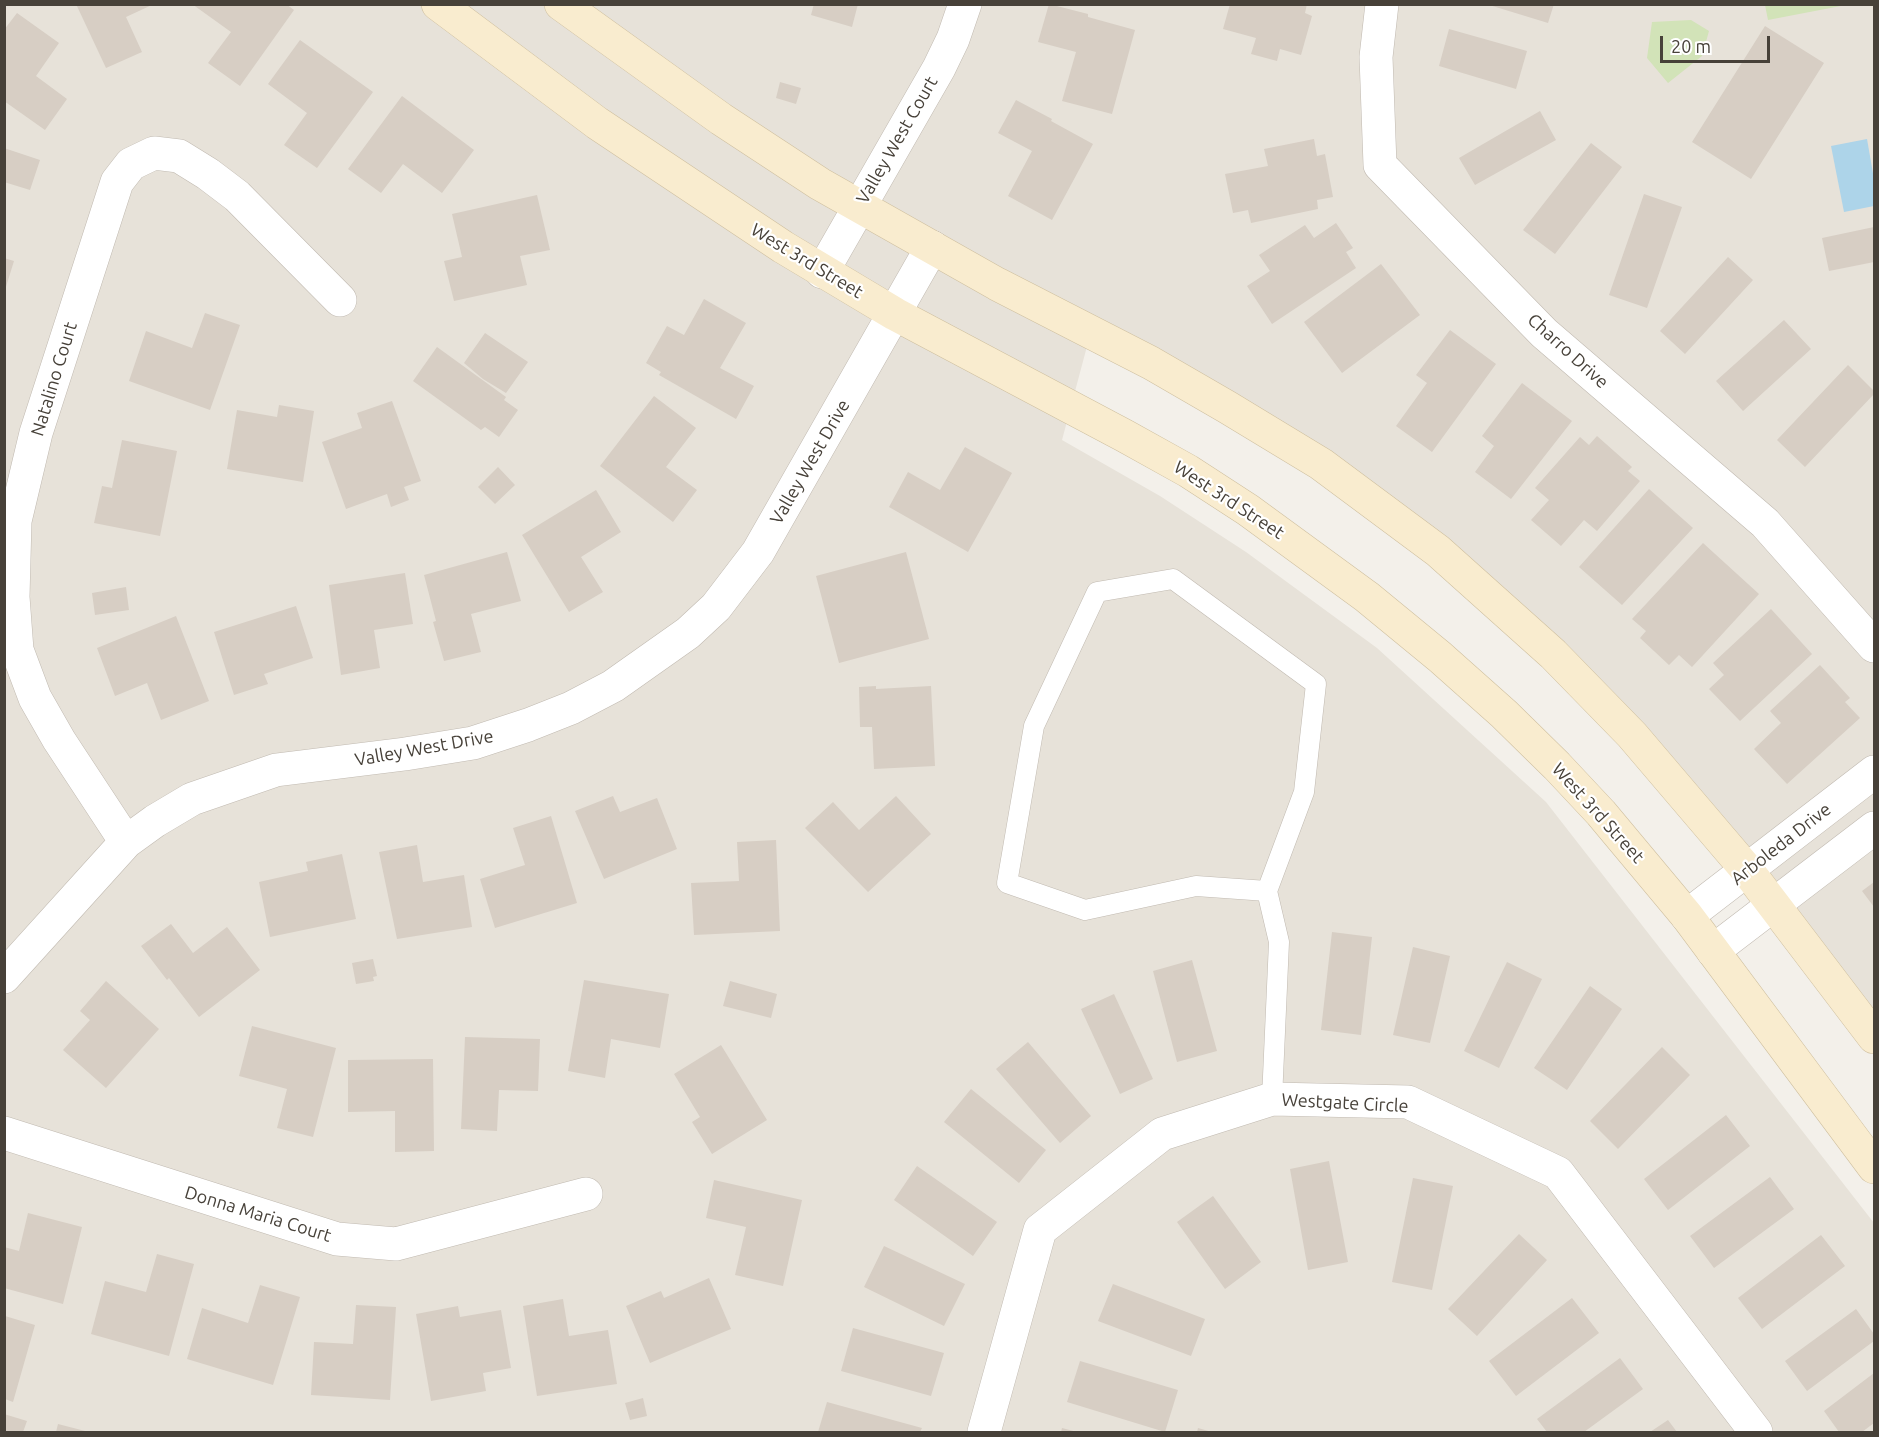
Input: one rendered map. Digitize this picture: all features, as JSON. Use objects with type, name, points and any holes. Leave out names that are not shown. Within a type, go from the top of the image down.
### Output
[{"type":"main road","name":"West 3rd Street","points":[[438,4],[616,136],[720,207],[822,272],[895,314],[1188,471],[1248,510],[1367,597],[1504,714],[1601,813],[1687,916],[1875,1167]]},
{"type":"main road","points":[[561,4],[721,119],[858,206],[997,284],[1151,363],[1227,407],[1321,464],[1438,551],[1553,654],[1632,735],[1775,904],[1875,1037]]},
{"type":"street","name":"Valley West Court","points":[[822,272],[939,68],[966,4]]},
{"type":"street","name":"Charro Drive","points":[[1382,4],[1376,57],[1380,165],[1544,333],[1765,523],[1875,645]]},
{"type":"street","name":"Natalino Court","points":[[126,842],[59,740],[35,698],[17,650],[13,597],[15,520],[36,433],[117,182],[131,164],[154,153],[179,156],[237,196],[340,300]]},
{"type":"street","name":"Valley West Drive","points":[[4,977],[126,842],[192,799],[276,770],[473,743],[528,725],[571,708],[613,686],[688,633],[716,607],[758,552],[932,247]]},
{"type":"street","name":"Arboleda Drive","points":[[1687,916],[1875,772]]},
{"type":"street","points":[[1713,951],[1875,828]]},
{"type":"street","name":"Westgate Circle","points":[[984,1432],[1040,1230],[1162,1134],[1272,1100],[1408,1102],[1558,1173],[1756,1432]]},
{"type":"street","name":"Donna Maria Court","points":[[4,1133],[336,1239],[396,1244],[586,1194]]},
{"type":"lane","points":[[1268,891],[1196,886],[1085,910],[1007,883],[1034,726],[1097,592],[1173,579],[1316,684],[1304,792],[1268,891],[1279,942],[1272,1100]]},
{"type":"shaded area","points":[[5,5],[1874,5],[1874,1018],[1582,664],[1094,320],[1062,440],[1160,496],[1246,552],[1377,648],[1546,802],[1874,1223],[1874,1432],[5,1432]]},
{"type":"green space","points":[[1846,4],[1768,20],[1765,5]]},
{"type":"green space","points":[[1691,20],[1709,31],[1702,56],[1668,83],[1647,58],[1652,22]]},
{"type":"water","points":[[1867,139],[1874,179],[1874,206],[1844,212],[1831,146]]},
{"type":"building","points":[[76,4],[154,4],[126,17],[142,52],[106,68]]},
{"type":"building","points":[[192,4],[286,4],[294,10],[240,86],[208,63],[231,32]]},
{"type":"building","points":[[814,4],[858,4],[852,27],[811,15]]},
{"type":"building","points":[[1049,4],[1135,30],[1112,114],[1062,101],[1076,52],[1038,42]]},
{"type":"building","points":[[1230,4],[1307,4],[1305,13],[1312,16],[1301,55],[1280,49],[1277,61],[1251,54],[1256,38],[1223,29]]},
{"type":"building","points":[[1486,4],[1554,4],[1548,23]]},
{"type":"building","points":[[17,13],[59,43],[36,76],[67,99],[45,130],[4,101],[4,30]]},
{"type":"building","points":[[1765,26],[1824,63],[1751,179],[1692,142]]},
{"type":"building","points":[[1449,29],[1527,51],[1516,89],[1439,66]]},
{"type":"building","points":[[300,40],[373,92],[317,168],[284,145],[307,113],[268,84]]},
{"type":"building","points":[[780,82],[801,88],[796,104],[776,98]]},
{"type":"building","points":[[402,96],[474,150],[442,193],[403,164],[381,193],[348,169]]},
{"type":"building","points":[[1016,100],[1093,144],[1052,220],[1008,196],[1032,151],[998,133]]},
{"type":"building","points":[[1540,111],[1556,140],[1475,185],[1459,158]]},
{"type":"building","points":[[1314,139],[1317,156],[1325,154],[1333,197],[1317,200],[1318,209],[1251,223],[1248,210],[1233,213],[1225,174],[1268,166],[1264,149]]},
{"type":"building","points":[[1591,143],[1622,167],[1555,254],[1523,230]]},
{"type":"building","points":[[4,148],[40,160],[30,190],[4,182]]},
{"type":"building","points":[[1644,194],[1682,207],[1647,308],[1609,295]]},
{"type":"building","points":[[537,195],[550,250],[520,256],[527,285],[454,301],[444,261],[462,257],[452,214]]},
{"type":"building","points":[[1336,223],[1353,248],[1346,252],[1356,268],[1272,324],[1247,286],[1270,271],[1259,255],[1305,225],[1314,238]]},
{"type":"building","points":[[1874,227],[1874,262],[1829,271],[1822,238]]},
{"type":"building","points":[[1728,257],[1753,280],[1685,354],[1660,331]]},
{"type":"building","points":[[4,258],[14,261],[5,290],[4,290]]},
{"type":"building","points":[[1381,264],[1420,315],[1342,373],[1304,322]]},
{"type":"building","points":[[704,299],[746,323],[720,368],[754,386],[736,419],[659,375],[661,372],[646,363],[667,326],[684,335]]},
{"type":"building","points":[[205,313],[240,325],[210,410],[129,381],[146,331],[192,348]]},
{"type":"building","points":[[1784,320],[1811,349],[1743,411],[1716,381]]},
{"type":"building","points":[[1450,330],[1496,364],[1432,452],[1396,426],[1427,383],[1416,375]]},
{"type":"building","points":[[485,333],[528,362],[506,393],[483,379],[464,363]]},
{"type":"building","points":[[437,347],[506,397],[504,400],[518,410],[499,437],[485,427],[481,430],[413,381]]},
{"type":"building","points":[[1848,365],[1874,391],[1874,394],[1805,467],[1777,440]]},
{"type":"building","points":[[1522,383],[1572,421],[1511,499],[1475,472],[1494,446],[1482,436]]},
{"type":"building","points":[[654,396],[696,428],[666,467],[697,490],[673,522],[600,466]]},
{"type":"building","points":[[392,401],[421,481],[404,487],[409,500],[391,507],[387,494],[346,509],[322,442],[362,428],[357,413]]},
{"type":"building","points":[[279,405],[314,411],[303,482],[227,469],[237,410],[277,417]]},
{"type":"building","points":[[1597,436],[1632,467],[1628,471],[1640,481],[1597,531],[1584,520],[1561,546],[1531,520],[1549,500],[1535,488],[1580,437],[1589,445]]},
{"type":"building","points":[[122,440],[177,451],[160,536],[94,523],[102,486],[112,488]]},
{"type":"building","points":[[965,447],[1012,473],[968,552],[889,507],[908,472],[940,490]]},
{"type":"building","points":[[498,467],[515,485],[495,504],[478,487]]},
{"type":"building","points":[[1649,489],[1693,528],[1622,605],[1579,567]]},
{"type":"building","points":[[596,490],[621,532],[581,557],[603,592],[569,612],[522,535]]},
{"type":"building","points":[[1703,543],[1759,594],[1692,667],[1679,655],[1669,665],[1640,638],[1646,631],[1632,619]]},
{"type":"building","points":[[507,552],[521,601],[471,614],[481,652],[444,661],[433,622],[436,621],[424,575]]},
{"type":"building","points":[[906,552],[929,639],[839,663],[816,576]]},
{"type":"building","points":[[405,573],[413,624],[374,630],[380,668],[341,675],[329,585]]},
{"type":"building","points":[[126,587],[129,610],[95,615],[92,593]]},
{"type":"building","points":[[296,606],[313,658],[264,674],[268,684],[234,695],[214,632]]},
{"type":"building","points":[[1771,609],[1812,654],[1740,721],[1709,689],[1724,675],[1713,663]]},
{"type":"building","points":[[176,616],[209,701],[161,720],[147,683],[115,696],[97,648]]},
{"type":"building","points":[[1820,665],[1850,698],[1845,702],[1860,718],[1787,784],[1754,749],[1781,723],[1770,711]]},
{"type":"building","points":[[876,686],[876,689],[931,686],[935,766],[874,769],[872,727],[860,727],[859,687]]},
{"type":"building","points":[[613,796],[620,812],[657,798],[677,849],[604,879],[575,811]]},
{"type":"building","points":[[896,796],[931,834],[868,892],[805,828],[833,802],[859,830]]},
{"type":"building","points":[[551,816],[577,903],[495,928],[480,879],[525,865],[513,828]]},
{"type":"building","points":[[776,840],[780,931],[694,935],[691,883],[739,881],[737,842]]},
{"type":"building","points":[[417,845],[423,882],[464,875],[472,927],[397,939],[379,852]]},
{"type":"building","points":[[342,854],[356,919],[270,937],[259,882],[308,871],[306,862]]},
{"type":"building","points":[[1874,882],[1874,907],[1862,891]]},
{"type":"building","points":[[171,924],[193,953],[227,927],[260,970],[199,1017],[141,946]]},
{"type":"building","points":[[1332,932],[1372,937],[1361,1035],[1321,1030]]},
{"type":"building","points":[[1413,947],[1450,956],[1430,1043],[1393,1035]]},
{"type":"building","points":[[373,959],[377,976],[373,977],[374,981],[356,984],[352,963]]},
{"type":"building","points":[[1192,960],[1217,1051],[1177,1062],[1153,971]]},
{"type":"building","points":[[1507,962],[1542,979],[1499,1068],[1464,1051]]},
{"type":"building","points":[[584,980],[669,994],[660,1048],[611,1039],[605,1078],[568,1071]]},
{"type":"building","points":[[106,981],[159,1029],[106,1088],[63,1050],[90,1020],[80,1011]]},
{"type":"building","points":[[730,981],[777,994],[771,1018],[723,1006]]},
{"type":"building","points":[[1590,986],[1622,1009],[1567,1090],[1534,1068]]},
{"type":"building","points":[[1114,994],[1153,1079],[1120,1094],[1081,1009]]},
{"type":"building","points":[[252,1026],[336,1048],[313,1137],[277,1128],[287,1089],[239,1076]]},
{"type":"building","points":[[465,1037],[540,1039],[538,1091],[499,1090],[497,1131],[461,1129]]},
{"type":"building","points":[[1028,1042],[1091,1116],[1060,1143],[996,1069]]},
{"type":"building","points":[[721,1045],[767,1120],[712,1154],[692,1122],[700,1117],[674,1074]]},
{"type":"building","points":[[1662,1047],[1690,1075],[1618,1149],[1590,1121]]},
{"type":"building","points":[[433,1059],[434,1151],[395,1152],[395,1111],[348,1112],[348,1060]]},
{"type":"building","points":[[971,1089],[1046,1150],[1019,1183],[944,1122]]},
{"type":"building","points":[[1726,1115],[1750,1146],[1668,1210],[1644,1179]]},
{"type":"building","points":[[1329,1161],[1348,1262],[1308,1270],[1290,1169]]},
{"type":"building","points":[[917,1166],[997,1222],[973,1256],[894,1200]]},
{"type":"building","points":[[1770,1177],[1794,1209],[1714,1268],[1690,1236]]},
{"type":"building","points":[[1413,1178],[1453,1186],[1432,1290],[1392,1282]]},
{"type":"building","points":[[714,1180],[802,1200],[783,1286],[735,1275],[746,1227],[706,1218]]},
{"type":"building","points":[[1213,1196],[1261,1262],[1225,1289],[1177,1222]]},
{"type":"building","points":[[28,1213],[82,1227],[63,1304],[4,1288],[4,1247],[19,1251]]},
{"type":"building","points":[[1519,1234],[1547,1260],[1477,1336],[1448,1309]]},
{"type":"building","points":[[1821,1235],[1845,1266],[1762,1329],[1738,1298]]},
{"type":"building","points":[[884,1246],[965,1284],[944,1326],[864,1287]]},
{"type":"building","points":[[157,1254],[194,1264],[169,1356],[91,1334],[105,1281],[146,1292]]},
{"type":"building","points":[[709,1278],[731,1329],[650,1363],[626,1306],[661,1291],[664,1298]]},
{"type":"building","points":[[1113,1284],[1205,1319],[1191,1356],[1098,1321]]},
{"type":"building","points":[[260,1285],[300,1297],[273,1385],[187,1359],[202,1308],[248,1323]]},
{"type":"building","points":[[1572,1298],[1599,1333],[1516,1396],[1489,1361]]},
{"type":"building","points":[[563,1299],[569,1336],[608,1330],[617,1384],[537,1396],[523,1306]]},
{"type":"building","points":[[356,1305],[396,1307],[390,1400],[311,1395],[314,1342],[353,1344]]},
{"type":"building","points":[[458,1306],[460,1317],[501,1310],[511,1368],[483,1373],[486,1391],[431,1401],[416,1314]]},
{"type":"building","points":[[1856,1309],[1874,1334],[1874,1341],[1807,1391],[1785,1361]]},
{"type":"building","points":[[5,1316],[35,1325],[13,1402],[5,1399]]},
{"type":"building","points":[[853,1328],[944,1353],[931,1396],[841,1371]]},
{"type":"building","points":[[1620,1358],[1643,1389],[1584,1432],[1547,1432],[1537,1419]]},
{"type":"building","points":[[1080,1361],[1178,1390],[1165,1432],[1067,1402]]},
{"type":"building","points":[[1874,1373],[1874,1423],[1862,1432],[1839,1432],[1824,1411]]},
{"type":"building","points":[[643,1398],[647,1416],[630,1420],[625,1403]]},
{"type":"building","points":[[827,1402],[922,1428],[920,1432],[818,1432]]},
{"type":"building","points":[[4,1414],[27,1421],[23,1432],[4,1432]]},
{"type":"building","points":[[1668,1420],[1677,1432],[1650,1432]]},
{"type":"building","points":[[58,1424],[89,1432],[56,1432]]},
{"type":"building","points":[[1062,1428],[1077,1432],[1061,1432]]},
{"type":"building","points":[[1198,1428],[1212,1432],[1197,1432]]}]
